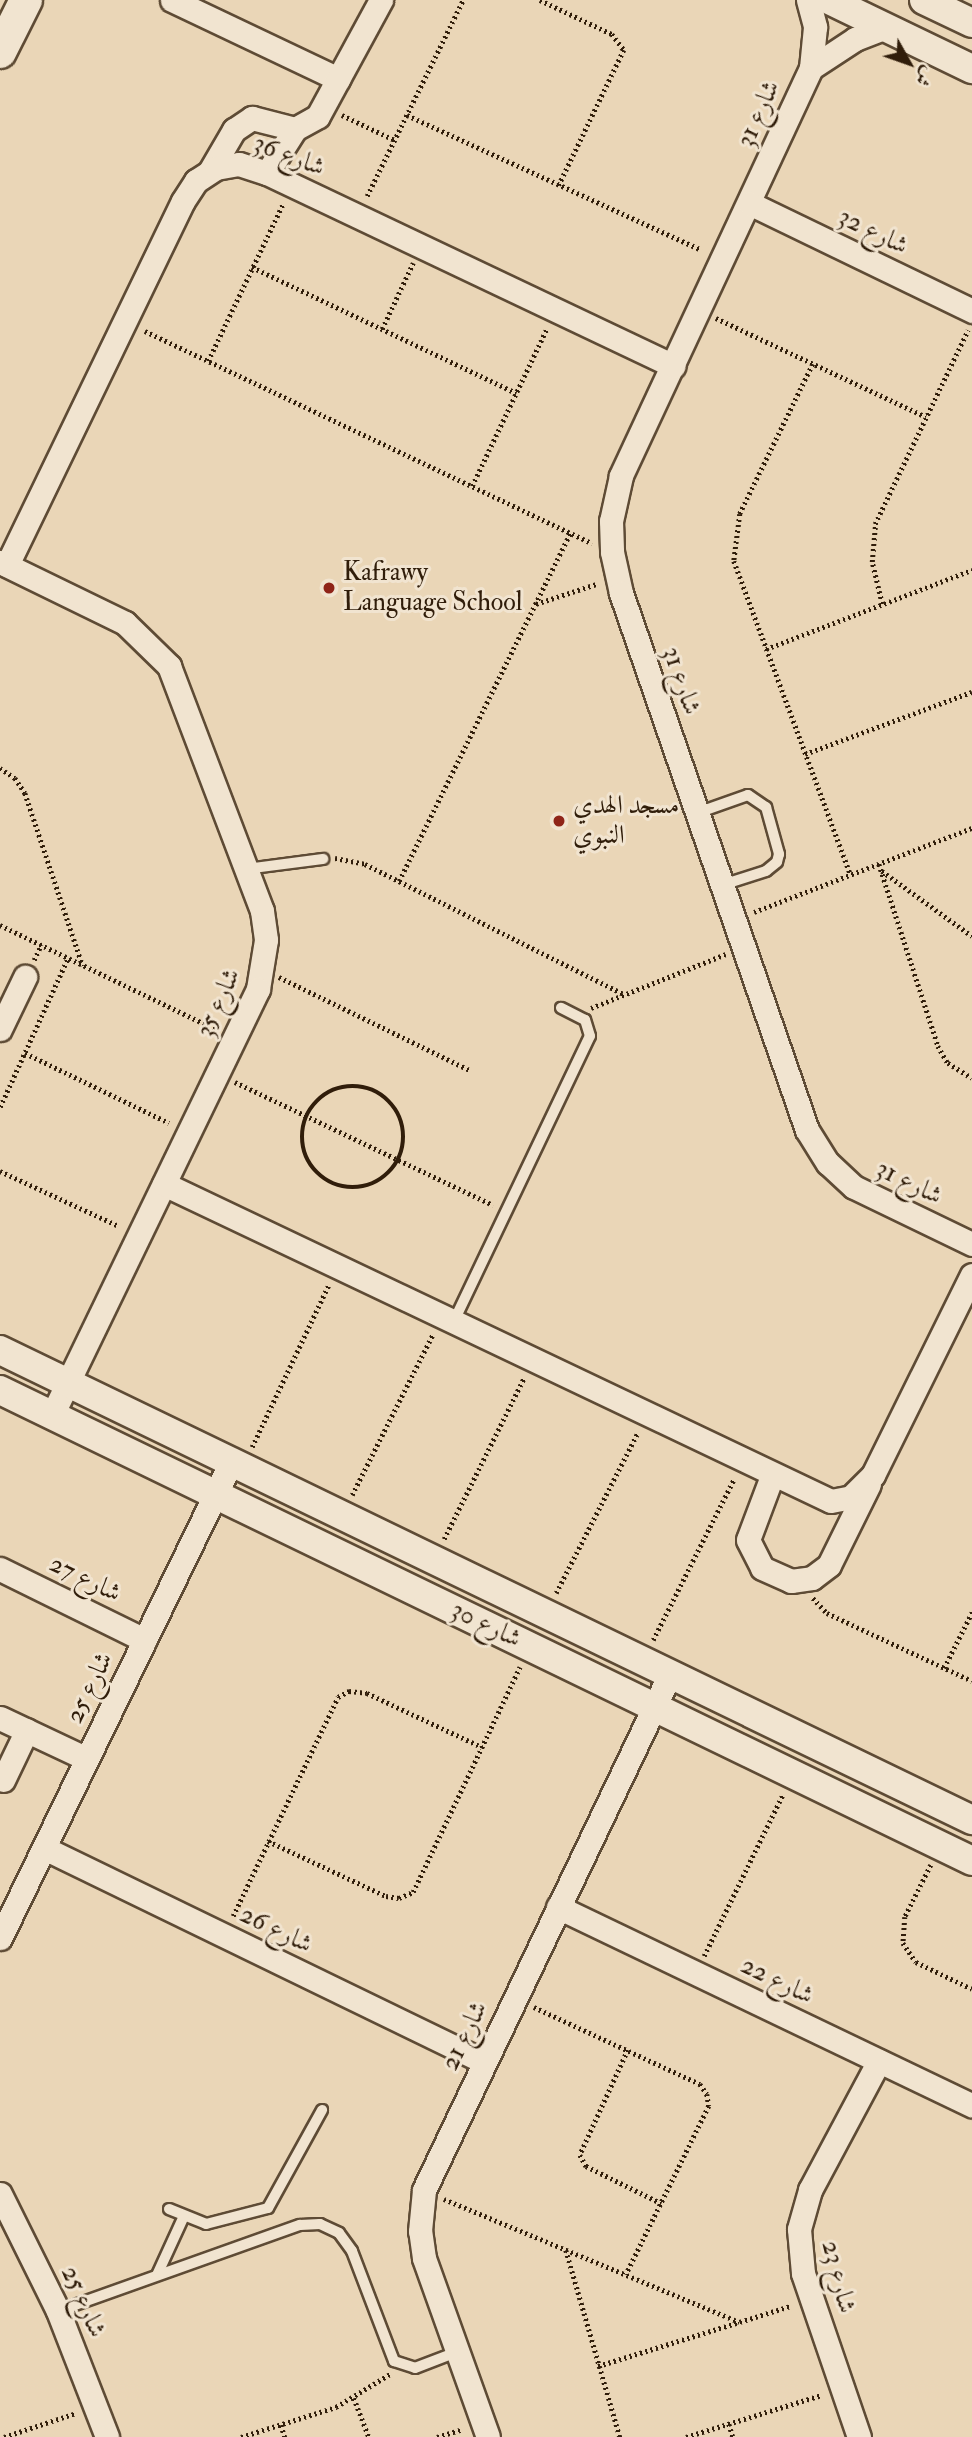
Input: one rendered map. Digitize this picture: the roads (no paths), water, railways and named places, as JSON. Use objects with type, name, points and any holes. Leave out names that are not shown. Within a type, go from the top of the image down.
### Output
[{"type":"main road","points":[[0,52],[26,0]]},
{"type":"street","points":[[172,0],[338,79]]},
{"type":"street","points":[[267,173],[295,129],[318,116],[324,107],[380,0]]},
{"type":"street","name":"شارع 31","points":[[808,0],[815,27],[811,68],[621,476],[611,521],[612,552],[617,578],[807,1130],[828,1163],[868,1195],[972,1244]]},
{"type":"street","points":[[829,0],[972,69]]},
{"type":"street","points":[[924,0],[972,23]]},
{"type":"street","name":"شارع 31","points":[[811,68],[847,43],[887,27]]},
{"type":"street","points":[[4,564],[188,191],[210,171],[234,130],[252,118],[295,129]]},
{"type":"street","name":"شارع 36","points":[[210,171],[239,164],[267,173],[673,366]]},
{"type":"street","name":"شارع 32","points":[[749,203],[972,311]]},
{"type":"street","name":"شارع 35","points":[[4,564],[125,623],[158,652],[182,691],[265,925],[264,970],[218,1073],[52,1415]]},
{"type":"street","points":[[0,1029],[25,977]]},
{"type":"street","points":[[164,1184],[742,1462],[831,1501],[851,1497],[873,1475]]},
{"type":"street","points":[[772,1476],[748,1529],[750,1551],[771,1575],[791,1581],[812,1578],[829,1565],[972,1275]]},
{"type":"street","name":"شارع 30","points":[[0,1350],[972,1821]]},
{"type":"street","name":"شارع 30","points":[[0,1390],[972,1861]]},
{"type":"street","name":"شارع 25","points":[[0,1938],[215,1494],[237,1464]]},
{"type":"street","name":"شارع 27","points":[[0,1569],[144,1640]]},
{"type":"street","name":"شارع 21","points":[[488,2437],[424,2258],[419,2231],[424,2190],[670,1674]]},
{"type":"street","points":[[0,1718],[87,1759]]},
{"type":"street","points":[[3,1780],[27,1730]]},
{"type":"street","name":"شارع 26","points":[[44,1848],[484,2062]]},
{"type":"street","name":"شارع 22","points":[[558,1907],[972,2105]]},
{"type":"street","name":"شارع 23","points":[[859,2437],[812,2300],[798,2244],[804,2202],[879,2061]]},
{"type":"street","name":"شارع 25","points":[[0,2194],[58,2311],[107,2437]]},
{"type":"lane","points":[[697,813],[748,795],[766,807],[779,854],[777,862],[766,871],[722,886]]},
{"type":"lane","points":[[246,869],[323,859]]},
{"type":"lane","points":[[447,1320],[506,1211],[590,1036],[588,1025],[575,1014],[561,1008]]},
{"type":"lane","points":[[169,2209],[211,2223],[268,2208],[322,2110]]},
{"type":"lane","points":[[157,2275],[184,2216]]},
{"type":"lane","points":[[58,2311],[300,2225],[329,2227],[352,2251],[390,2354],[400,2365],[415,2368],[457,2351]]},
{"type":"place","name":"Kafrawy Language School","points":[[329,588]]},
{"type":"place","name":"مسجد الهدي النبوي","points":[[559,821]]}]
